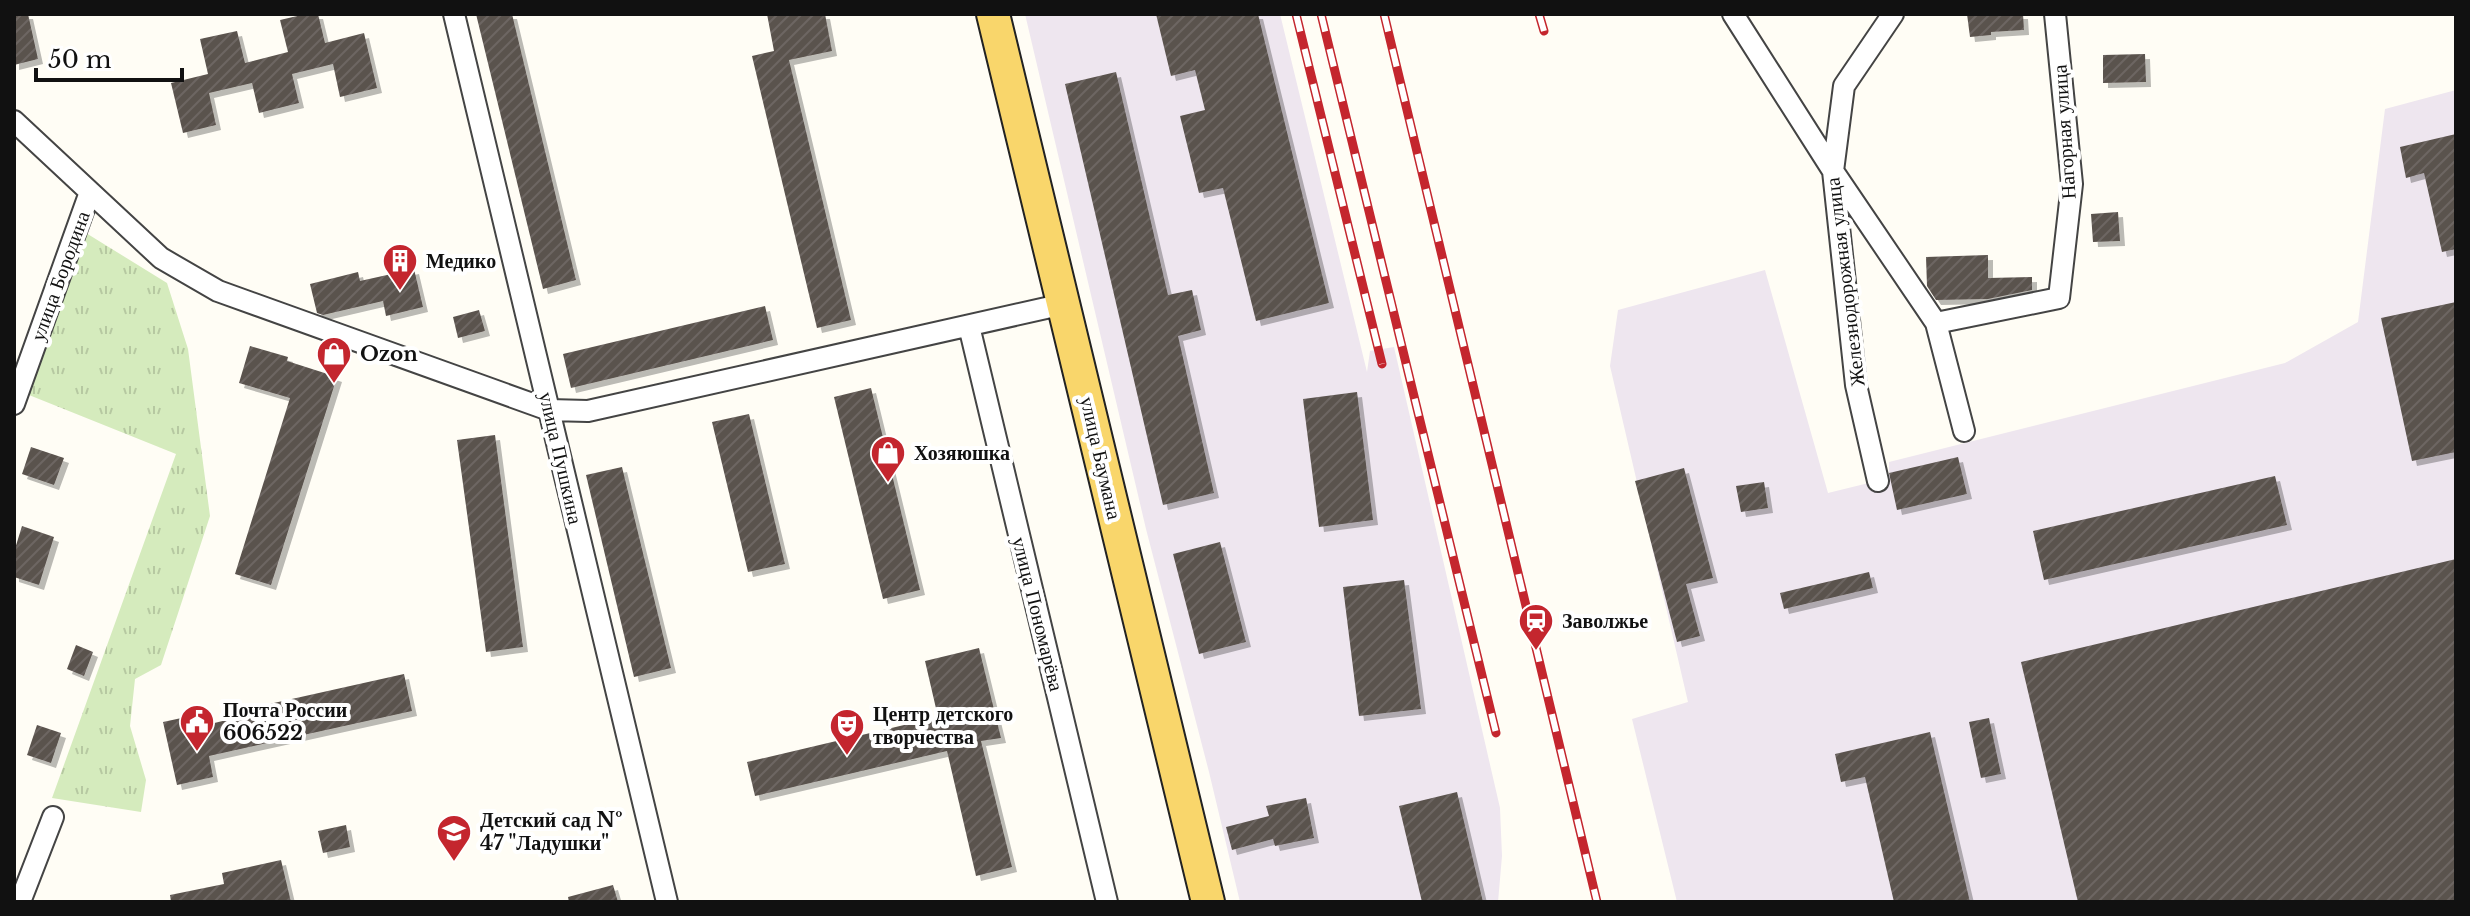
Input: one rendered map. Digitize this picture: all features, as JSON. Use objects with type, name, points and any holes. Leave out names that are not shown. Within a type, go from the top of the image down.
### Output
[{"type":"main road","name":"улица Баумана","points":[[993,14],[1208,902]]},
{"type":"street","name":"улица Пушкина","points":[[454,14],[667,902]]},
{"type":"street","name":"Железнодорожная улица","points":[[1733,14],[1833,171],[1856,385],[1878,481]]},
{"type":"street","points":[[1893,14],[1844,86],[1833,171],[1936,323],[1964,431]]},
{"type":"street","name":"Нагорная улица","points":[[1936,323],[2059,298],[2072,184],[2055,14]]},
{"type":"street","points":[[14,121],[161,258],[218,291],[549,410],[588,411],[1064,304]]},
{"type":"street","name":"улица Бородина","points":[[14,404],[90,192]]},
{"type":"street","name":"улица Пономарёва","points":[[969,326],[1107,902]]},
{"type":"street","points":[[20,902],[53,817]]},
{"type":"shaded area","points":[[1025,14],[1280,14],[1367,372],[1370,351],[1394,347],[1500,808],[1502,856],[1498,902],[1240,902],[1146,529]]},
{"type":"shaded area","points":[[2456,90],[2456,902],[1677,902],[1632,719],[1688,702],[1610,366],[1618,310],[1765,270],[1828,493],[1889,478],[1889,462],[2285,363],[2358,322],[2385,109]]},
{"type":"green space","points":[[86,233],[167,283],[188,349],[210,516],[161,665],[135,679],[130,726],[146,780],[141,812],[52,798],[176,454],[29,395]]},
{"type":"building","points":[[14,14],[28,14],[38,59],[14,65]]},
{"type":"building","points":[[318,14],[325,43],[364,33],[377,88],[340,97],[333,64],[292,74],[299,103],[259,113],[252,83],[209,93],[216,125],[183,133],[171,83],[208,74],[200,39],[237,31],[245,63],[288,52],[280,20]]},
{"type":"building","points":[[476,14],[512,14],[576,280],[543,289]]},
{"type":"building","points":[[767,14],[825,14],[832,51],[789,60],[851,320],[817,328],[752,56],[774,51]]},
{"type":"building","points":[[1156,14],[1258,14],[1329,303],[1256,321],[1223,188],[1199,193],[1180,116],[1205,110],[1195,70],[1171,76]]},
{"type":"building","points":[[1967,14],[2023,14],[2024,30],[1970,37]]},
{"type":"building","points":[[2145,54],[2146,82],[2103,83],[2103,55]]},
{"type":"building","points":[[1116,72],[1168,295],[1192,290],[1201,330],[1178,336],[1214,493],[1163,505],[1065,84]]},
{"type":"building","points":[[2456,134],[2456,249],[2442,252],[2424,173],[2406,178],[2400,147]]},
{"type":"building","points":[[2118,212],[2120,241],[2093,242],[2091,214]]},
{"type":"building","points":[[1988,255],[1988,278],[2032,277],[2032,290],[1988,299],[1936,300],[1927,286],[1926,257]]},
{"type":"building","points":[[414,269],[423,307],[386,316],[383,301],[323,315],[317,313],[310,284],[358,272],[360,281]]},
{"type":"building","points":[[2456,302],[2456,452],[2412,461],[2381,318]]},
{"type":"building","points":[[765,306],[773,340],[571,388],[563,354]]},
{"type":"building","points":[[479,310],[485,331],[458,338],[453,317]]},
{"type":"building","points":[[250,346],[337,377],[271,585],[235,574],[290,398],[239,383]]},
{"type":"building","points":[[871,388],[920,590],[883,599],[834,397]]},
{"type":"building","points":[[1357,392],[1373,520],[1319,527],[1303,399]]},
{"type":"building","points":[[749,414],[785,564],[748,572],[712,422]]},
{"type":"building","points":[[495,435],[523,647],[486,652],[457,440]]},
{"type":"building","points":[[31,447],[64,458],[54,485],[22,474]]},
{"type":"building","points":[[1958,457],[1967,494],[1897,510],[1889,473]]},
{"type":"building","points":[[622,467],[671,668],[634,677],[586,475]]},
{"type":"building","points":[[1684,468],[1713,578],[1686,584],[1700,636],[1677,642],[1635,481]]},
{"type":"building","points":[[2275,476],[2287,525],[2044,580],[2033,531]]},
{"type":"building","points":[[1764,482],[1768,508],[1741,512],[1736,486]]},
{"type":"building","points":[[22,526],[54,537],[39,585],[14,577],[14,552]]},
{"type":"building","points":[[1220,542],[1246,642],[1199,654],[1173,554]]},
{"type":"building","points":[[2456,559],[2456,902],[2078,902],[2021,662]]},
{"type":"building","points":[[1869,572],[1873,588],[1784,609],[1780,593]]},
{"type":"building","points":[[1404,580],[1421,709],[1359,716],[1343,587]]},
{"type":"building","points":[[76,645],[93,652],[84,676],[67,669]]},
{"type":"building","points":[[979,648],[1001,738],[981,741],[1012,867],[976,876],[947,751],[755,796],[747,762],[938,717],[925,661]]},
{"type":"building","points":[[404,674],[412,711],[209,756],[213,777],[177,785],[163,722],[200,714],[202,726],[235,718],[234,712]]},
{"type":"building","points":[[1989,718],[2001,774],[1981,778],[1969,722]]},
{"type":"building","points":[[37,725],[61,733],[51,763],[27,755]]},
{"type":"building","points":[[1930,732],[1970,902],[1894,902],[1865,777],[1841,782],[1835,754]]},
{"type":"building","points":[[1457,792],[1483,902],[1422,902],[1399,806]]},
{"type":"building","points":[[1306,798],[1314,838],[1275,846],[1273,839],[1232,850],[1226,827],[1269,816],[1266,806]]},
{"type":"building","points":[[346,825],[350,847],[323,853],[318,831]]},
{"type":"building","points":[[281,860],[291,902],[171,902],[170,895],[224,884],[222,873]]},
{"type":"building","points":[[613,885],[618,902],[569,902],[568,897]]},
{"type":"railway","points":[[1296,14],[1382,364]]},
{"type":"railway","points":[[1321,14],[1496,733]]},
{"type":"railway","points":[[1384,14],[1597,902]]},
{"type":"railway","points":[[1539,14],[1544,31]]},
{"type":"place","name":"Медико","points":[[400,292]]},
{"type":"place","name":"Ozon","points":[[334,385]]},
{"type":"place","name":"Хозяюшка","points":[[888,484]]},
{"type":"place","name":"Заволжье","points":[[1536,652]]},
{"type":"place","name":"Почта России 606522","points":[[197,753]]},
{"type":"place","name":"Центр детского творчества","points":[[847,757]]},
{"type":"place","name":"Детский сад № 47 \"Ладушки\"","points":[[454,863]]}]
